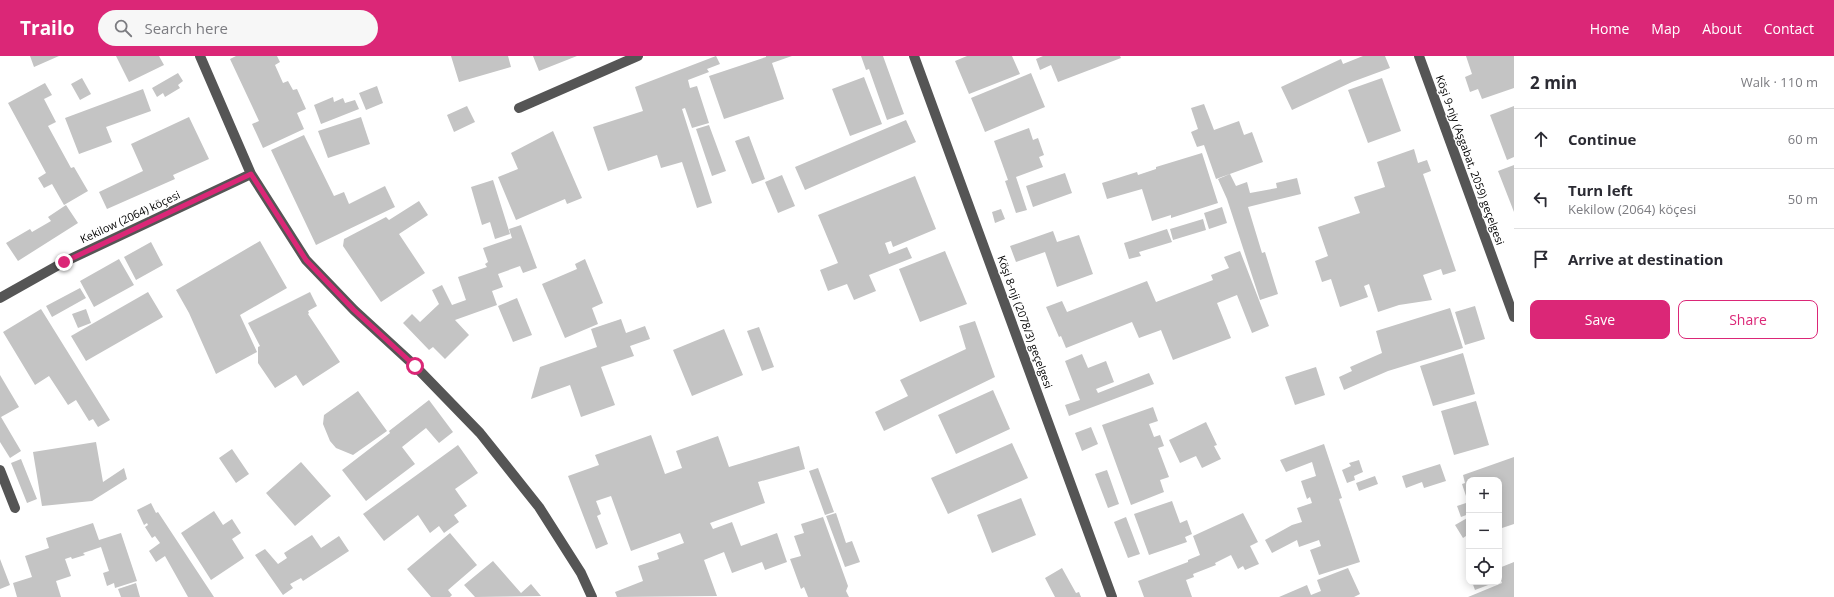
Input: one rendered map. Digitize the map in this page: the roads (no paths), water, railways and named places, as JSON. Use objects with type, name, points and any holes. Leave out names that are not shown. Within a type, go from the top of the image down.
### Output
[{"type":"street","points":[[200,56],[251,174],[306,260],[354,310],[415,366],[485,439],[539,507],[581,573],[592,597]]},
{"type":"street","points":[[519,108],[638,56]]},
{"type":"street","name":"Köşi 8-nji (2078/3) geçelgesi","points":[[914,56],[1112,597]]},
{"type":"street","name":"Köşi 9-njy (Aşgabat, 2059) geçelgesi","points":[[1419,56],[1514,317]]},
{"type":"street","name":"Kekilow (2064) köçesi","points":[[0,298],[64,262],[251,174]]},
{"type":"street","points":[[0,470],[15,508]]}]
